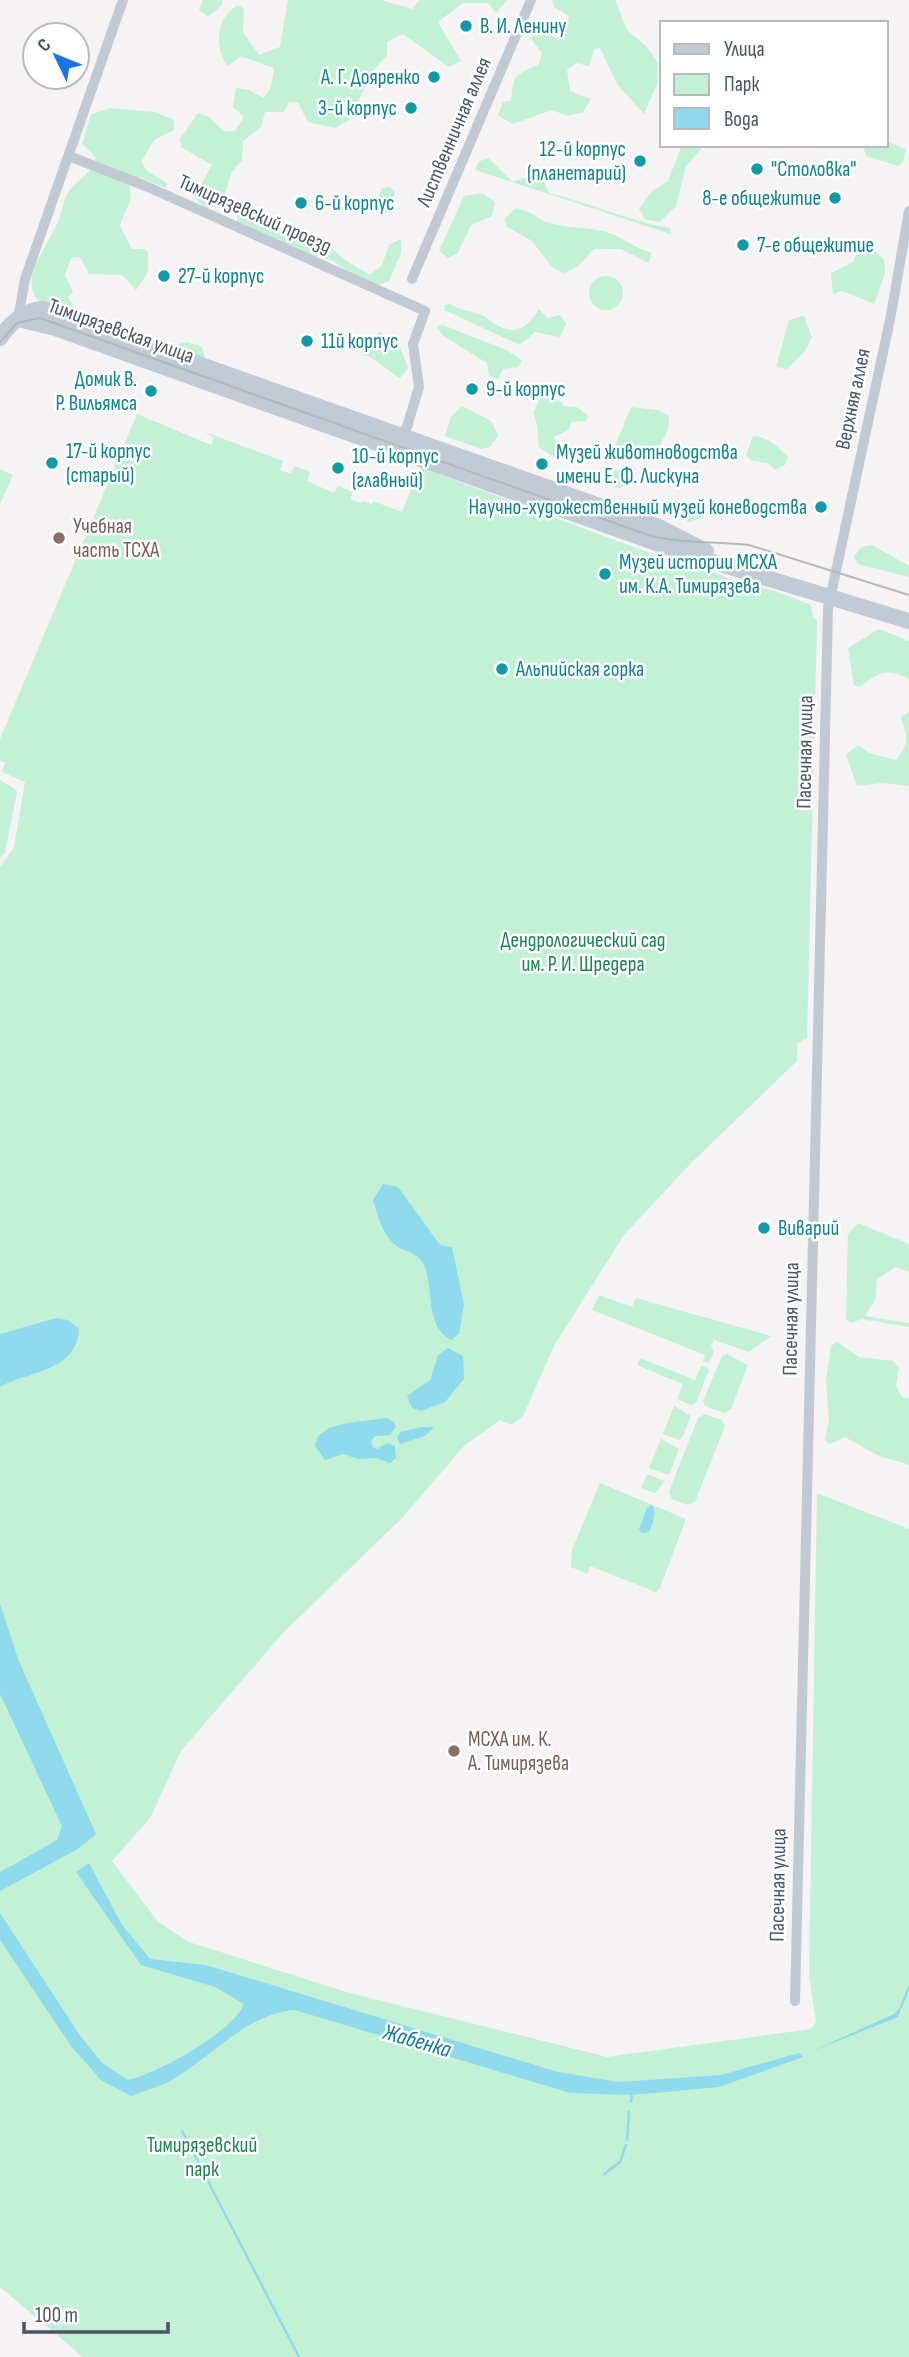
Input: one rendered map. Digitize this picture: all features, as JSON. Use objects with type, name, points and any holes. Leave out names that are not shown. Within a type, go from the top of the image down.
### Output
[{"type":"main road","points":[[0,338],[18,319]]},
{"type":"main road","name":"Тимирязевская улица","points":[[18,319],[55,328],[401,445],[677,551],[733,565],[909,621]]},
{"type":"street","points":[[18,319],[24,279],[123,0]]},
{"type":"street","name":"Лиственничная аллея","points":[[412,279],[531,0]]},
{"type":"street","name":"Тимирязевский проезд","points":[[69,156],[148,187],[425,311],[413,344],[419,387],[401,445]]},
{"type":"street","name":"Верхняя аллея","points":[[830,595],[890,320],[909,211]]},
{"type":"street","name":"Пасечная улица","points":[[794,2001],[830,595]]},
{"type":"green space","points":[[203,0],[222,0],[222,5],[208,17],[199,10]]},
{"type":"green space","points":[[288,0],[381,0],[412,9],[420,0],[507,0],[496,13],[488,3],[463,3],[438,22],[461,61],[449,67],[403,34],[387,42],[387,55],[374,70],[349,120],[335,128],[308,122],[298,103],[289,102],[284,112],[265,112],[261,127],[243,141],[242,160],[231,173],[222,206],[207,208],[197,201],[196,194],[212,165],[181,147],[180,139],[198,113],[209,117],[224,131],[235,131],[244,117],[233,107],[236,88],[249,90],[264,98],[271,87],[274,68],[241,56],[228,66],[219,42],[221,25],[225,17],[238,5],[244,9],[243,32],[259,55],[280,47]]},
{"type":"green space","points":[[552,0],[615,0],[627,30],[646,46],[658,63],[657,84],[644,114],[617,84],[600,48],[594,49],[589,66],[576,63],[567,70],[570,91],[591,99],[583,112],[568,116],[552,110],[512,124],[498,115],[503,102],[511,101],[517,76],[539,64],[542,53],[531,39],[534,33],[541,31],[557,38],[563,33],[569,16],[554,7]]},
{"type":"green space","points":[[111,108],[155,112],[174,120],[174,130],[154,140],[141,162],[148,172],[167,183],[166,188],[139,177],[129,184],[131,198],[120,225],[132,249],[145,249],[148,253],[148,272],[136,290],[122,275],[89,274],[80,257],[71,258],[65,275],[73,292],[68,297],[77,312],[99,316],[106,322],[172,346],[187,342],[202,347],[205,358],[48,308],[37,299],[32,290],[35,268],[58,222],[67,194],[87,173],[96,157],[82,144],[91,114]]},
{"type":"green space","points":[[888,142],[906,149],[903,162],[898,166],[866,156],[864,147],[888,147]]},
{"type":"green space","points":[[681,147],[703,147],[686,166],[676,206],[660,222],[645,219],[639,209],[652,191],[668,181]]},
{"type":"green space","points":[[488,158],[513,182],[528,176],[542,178],[549,193],[670,228],[671,234],[475,170],[478,162]]},
{"type":"green space","points":[[390,187],[395,193],[387,213],[381,214],[378,198],[382,188]]},
{"type":"green space","points":[[482,193],[495,202],[492,216],[471,225],[458,253],[448,258],[439,251],[464,196]]},
{"type":"green space","points":[[516,208],[549,223],[610,233],[652,253],[649,263],[621,249],[594,249],[577,267],[565,273],[553,268],[532,241],[506,226],[505,218]]},
{"type":"green space","points":[[237,215],[253,219],[267,217],[276,221],[298,240],[328,245],[345,260],[370,275],[382,265],[389,245],[401,239],[401,253],[389,281],[378,285],[357,277],[331,260],[306,254],[237,221]]},
{"type":"green space","points":[[857,252],[876,252],[884,259],[885,273],[874,304],[842,291],[833,294],[831,273],[853,262]]},
{"type":"green space","points":[[606,276],[618,281],[623,293],[618,305],[606,310],[594,305],[589,293],[594,281]]},
{"type":"green space","points":[[445,305],[483,316],[510,330],[526,325],[539,309],[547,318],[560,315],[566,324],[560,337],[535,332],[520,345],[444,310]]},
{"type":"green space","points":[[804,316],[812,337],[805,351],[787,369],[776,367],[789,320]]},
{"type":"green space","points":[[443,325],[506,350],[522,360],[518,367],[503,369],[498,379],[489,376],[487,363],[442,335],[437,326]]},
{"type":"green space","points":[[381,332],[391,344],[400,347],[408,368],[400,378],[377,361],[363,355],[362,340]]},
{"type":"green space","points":[[542,395],[561,402],[564,406],[577,407],[588,416],[586,421],[571,422],[569,430],[554,437],[558,447],[553,457],[539,447],[533,413]]},
{"type":"green space","points":[[462,406],[491,421],[498,435],[490,447],[481,449],[445,436],[451,417]]},
{"type":"green space","points":[[631,407],[657,410],[669,416],[668,429],[652,461],[647,462],[615,446]]},
{"type":"green space","name":"МСХА им. К. А. Тимирязева","points":[[137,414],[211,445],[214,438],[205,432],[283,461],[280,470],[291,474],[295,466],[310,472],[307,481],[334,493],[338,486],[353,492],[350,499],[372,504],[373,501],[402,512],[420,467],[668,560],[666,568],[676,571],[678,564],[690,562],[732,580],[775,591],[811,605],[813,618],[817,620],[807,1038],[797,1043],[797,1061],[691,1163],[624,1235],[555,1344],[523,1416],[512,1425],[500,1420],[464,1446],[402,1518],[282,1634],[181,1751],[150,1818],[112,1861],[158,1922],[189,1942],[346,1992],[607,2057],[811,2029],[816,2022],[809,1975],[817,1493],[909,1529],[909,2357],[83,2357],[0,2287],[0,867],[14,847],[25,782],[2,772],[5,763],[0,760],[0,739]]},
{"type":"green space","points":[[753,436],[768,440],[781,450],[788,457],[785,465],[775,470],[768,463],[752,461],[746,455]]},
{"type":"green space","points":[[0,469],[13,475],[0,504]]},
{"type":"green space","points":[[615,470],[623,470],[628,479],[626,486],[615,488],[610,483],[610,475]]},
{"type":"green space","points":[[687,504],[707,506],[705,516],[689,523],[678,510]]},
{"type":"green space","points":[[872,545],[909,566],[909,577],[858,564],[854,557],[861,547]]},
{"type":"green space","points":[[879,629],[909,641],[909,679],[884,673],[873,677],[862,686],[854,686],[848,648]]},
{"type":"green space","points":[[909,712],[909,786],[882,783],[857,786],[846,755],[858,745],[869,753],[896,760],[906,740],[901,718]]},
{"type":"green space","points":[[0,780],[17,793],[5,852],[0,858]]},
{"type":"green space","points":[[858,1223],[909,1244],[909,1272],[896,1267],[877,1279],[875,1301],[865,1316],[909,1323],[909,1327],[861,1319],[852,1323],[846,1319],[848,1234]]},
{"type":"green space","points":[[599,1295],[632,1307],[636,1298],[771,1336],[749,1352],[714,1340],[711,1346],[714,1352],[709,1363],[703,1361],[705,1355],[592,1310]]},
{"type":"green space","points":[[837,1342],[859,1357],[893,1361],[899,1368],[896,1386],[902,1397],[909,1398],[909,1465],[877,1455],[845,1437],[830,1444],[825,1441],[829,1419],[826,1382],[831,1346]]},
{"type":"green space","points":[[727,1354],[748,1365],[731,1409],[724,1413],[705,1406],[703,1401],[722,1356]]},
{"type":"green space","points":[[640,1358],[695,1380],[701,1366],[707,1367],[709,1370],[696,1403],[691,1405],[677,1399],[683,1384],[637,1365]]},
{"type":"green space","points":[[674,1406],[691,1416],[679,1440],[663,1434]]},
{"type":"green space","points":[[705,1414],[722,1420],[725,1426],[695,1502],[688,1505],[672,1499],[669,1492],[698,1418]]},
{"type":"green space","points":[[661,1439],[679,1449],[670,1473],[666,1474],[649,1468]]},
{"type":"green space","points":[[647,1474],[665,1481],[655,1493],[641,1488]]},
{"type":"green space","points":[[600,1483],[686,1519],[660,1588],[656,1592],[590,1566],[587,1574],[571,1567],[572,1550]]},
{"type":"water","points":[[383,1184],[398,1187],[440,1245],[452,1247],[464,1305],[459,1334],[451,1340],[443,1334],[434,1318],[423,1263],[416,1255],[394,1244],[380,1223],[373,1200]]},
{"type":"water","points":[[56,1318],[68,1320],[79,1329],[76,1343],[69,1354],[49,1368],[0,1387],[0,1334]]},
{"type":"water","points":[[448,1348],[463,1356],[464,1379],[445,1402],[421,1411],[412,1408],[407,1396],[430,1380],[438,1355]]},
{"type":"water","points":[[386,1418],[394,1422],[396,1427],[390,1435],[375,1436],[371,1441],[377,1449],[387,1443],[395,1446],[396,1458],[390,1463],[376,1458],[358,1459],[343,1454],[325,1460],[315,1446],[318,1436],[329,1428]]},
{"type":"water","points":[[434,1427],[425,1436],[400,1444],[397,1438],[400,1432]]},
{"type":"water","points":[[652,1505],[652,1525],[649,1532],[642,1533],[639,1529],[647,1508]]},
{"type":"water","points":[[0,1604],[18,1659],[96,1834],[78,1849],[0,1891],[0,1872],[57,1840],[62,1826],[0,1694]]},
{"type":"water","points":[[89,1863],[122,1925],[150,1959],[206,1965],[558,2072],[619,2082],[721,2075],[799,2053],[803,2057],[719,2087],[632,2095],[570,2093],[295,2010],[261,2019],[172,2080],[131,2096],[101,2080],[71,2046],[0,1940],[0,1913],[81,2037],[102,2063],[128,2080],[157,2069],[193,2050],[226,2026],[244,2004],[215,1987],[141,1965],[76,1872]]},
{"type":"water","points":[[902,2005],[898,2017],[810,2052],[894,2014]]},
{"type":"waterway","name":"Жабенка","points":[[901,2007],[909,1987]]},
{"type":"waterway","points":[[631,2102],[632,2092]]},
{"type":"waterway","points":[[627,2140],[629,2112]]},
{"type":"waterway","points":[[182,2131],[299,2357]]},
{"type":"waterway","points":[[604,2174],[620,2162],[626,2145]]},
{"type":"tram line","points":[[0,342],[17,323],[40,318],[651,536],[749,545],[909,595]]},
{"type":"place","name":"В. И. Ленину","points":[[466,26]]},
{"type":"place","name":"А. Г. Дояренко","points":[[434,77]]},
{"type":"place","name":"3-й корпус","points":[[411,108]]},
{"type":"place","name":"12-й корпус (планетарий)","points":[[640,161]]},
{"type":"place","name":"\"Столовка\"","points":[[757,169]]},
{"type":"place","name":"8-е общежитие","points":[[835,198]]},
{"type":"place","name":"6-й корпус","points":[[301,203]]},
{"type":"place","name":"7-е общежитие","points":[[743,245]]},
{"type":"place","name":"27-й корпус","points":[[164,276]]},
{"type":"place","name":"11й корпус","points":[[307,341]]},
{"type":"place","name":"9-й корпус","points":[[472,389]]},
{"type":"place","name":"Домик В. Р. Вильямса","points":[[151,391]]},
{"type":"place","name":"17-й корпус (старый)","points":[[52,463]]},
{"type":"place","name":"Музей животноводства имени Е. Ф. Лискуна","points":[[542,464]]},
{"type":"place","name":"10-й корпус (главный)","points":[[338,468]]},
{"type":"place","name":"Научно-художественный музей коневодства","points":[[821,507]]},
{"type":"place","name":"Учебная часть ТСХА","points":[[59,538]]},
{"type":"place","name":"Музей истории МСХА им. К.А. Тимирязева","points":[[605,574]]},
{"type":"place","name":"Альпийская горка","points":[[502,669]]},
{"type":"place","name":"Виварий","points":[[764,1228]]},
{"type":"place","name":"МСХА им. К. А. Тимирязева","points":[[454,1751]]},
{"type":"park label","name":"Дендрологический сад им. Р. И. Шредера","points":[[583,952]]},
{"type":"park label","name":"Тимирязевский парк","points":[[202,2157]]}]
